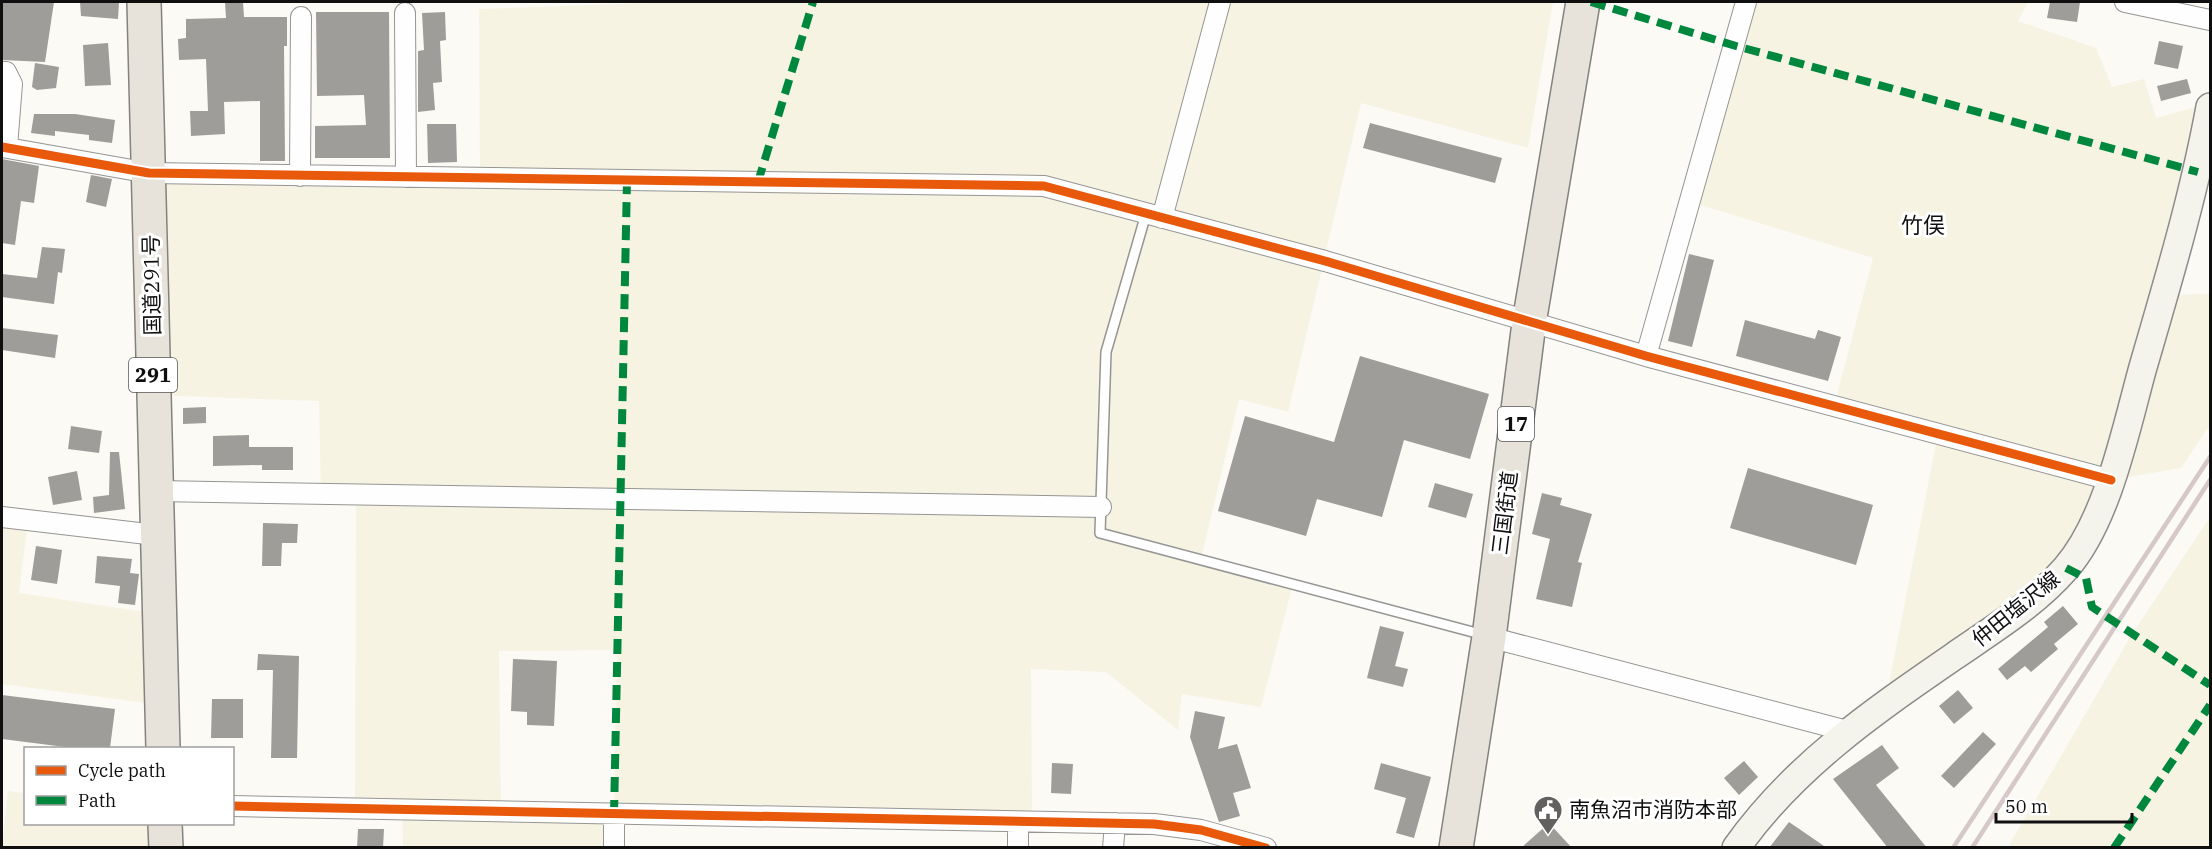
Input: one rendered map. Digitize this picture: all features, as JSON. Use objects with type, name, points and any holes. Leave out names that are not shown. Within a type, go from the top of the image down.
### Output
[{"type":"highway","name":"国道291号","points":[[144,2],[163,747]]},
{"type":"highway","name":"三国街道","points":[[1456,848],[1490,637],[1529,322],[1584,2]]},
{"type":"highway","points":[[165,825],[166,848]]},
{"type":"main road","name":"仲田塩沢線","points":[[1736,848],[1751,826],[1795,777],[1847,731],[2021,610],[2066,568],[2085,539],[2111,480],[2198,172],[2211,107]]},
{"type":"street","points":[[1154,216],[1220,2]]},
{"type":"street","points":[[1646,356],[1746,2]]},
{"type":"street","points":[[2126,2],[2211,20]]},
{"type":"street","points":[[405,13],[406,177]]},
{"type":"street","points":[[300,176],[301,17]]},
{"type":"street","points":[[2,72],[6,72],[12,84],[4,147],[149,173],[1044,186],[1325,261],[1646,356],[2111,480]]},
{"type":"street","points":[[156,491],[1101,507]]},
{"type":"street","points":[[2,517],[156,535]]},
{"type":"street","points":[[1490,637],[1847,731]]},
{"type":"street","points":[[234,806],[1154,824],[1201,830],[1266,848]]},
{"type":"street","points":[[614,815],[614,848]]},
{"type":"street","points":[[1018,822],[1018,848]]},
{"type":"street","points":[[1113,848],[1115,823]]},
{"type":"lane","points":[[1154,216],[1106,352],[1100,532],[1490,637]]},
{"type":"shaded area","points":[[677,2],[1553,2],[1528,148],[1361,103],[1288,412],[1239,399],[1201,559],[1293,584],[1261,707],[1182,694],[1178,730],[1106,672],[1031,669],[1032,822],[615,815],[614,847],[403,847],[402,810],[355,809],[356,495],[321,494],[319,401],[154,395],[149,173],[480,178],[479,9]],"holes":[[[617,650],[614,814],[501,812],[499,651]]]},
{"type":"shaded area","points":[[1746,2],[2028,2],[2018,21],[2096,48],[2112,87],[2144,79],[2156,118],[2210,103],[2164,295],[2210,294],[2210,425],[2181,468],[2111,480],[2066,568],[1885,704],[1938,434],[1834,406],[1873,258],[1691,202]]},
{"type":"shaded area","points":[[2,517],[28,520],[19,593],[159,614],[162,705],[2,684]]},
{"type":"shaded area","points":[[2210,517],[2210,847],[2008,847],[2132,634]]},
{"type":"shaded area","points":[[8,791],[24,793],[24,825],[169,825],[168,847],[2,848]]},
{"type":"building","points":[[2,2],[54,2],[45,62],[2,60]]},
{"type":"building","points":[[80,2],[119,2],[118,19],[81,16]]},
{"type":"building","points":[[225,2],[243,2],[244,17],[287,17],[287,46],[284,46],[285,161],[260,161],[260,101],[224,102],[225,134],[191,136],[190,111],[208,111],[206,59],[179,60],[178,39],[186,38],[186,19],[226,18]]},
{"type":"building","points":[[2050,2],[2080,2],[2077,22],[2047,18]]},
{"type":"building","points":[[316,12],[389,12],[390,158],[315,158],[315,126],[366,125],[364,95],[317,96]]},
{"type":"building","points":[[445,12],[446,40],[440,41],[442,82],[433,83],[435,110],[418,112],[418,51],[424,50],[422,13]]},
{"type":"building","points":[[2159,41],[2183,46],[2178,69],[2154,64]]},
{"type":"building","points":[[108,43],[111,85],[85,86],[83,45]]},
{"type":"building","points":[[35,63],[59,67],[56,88],[37,90],[32,87]]},
{"type":"building","points":[[2187,79],[2191,93],[2161,101],[2157,86]]},
{"type":"building","points":[[34,114],[75,114],[115,120],[112,143],[89,140],[89,135],[55,131],[55,136],[31,133]]},
{"type":"building","points":[[1370,123],[1502,158],[1495,183],[1363,148]]},
{"type":"building","points":[[427,124],[456,124],[457,162],[428,163]]},
{"type":"building","points":[[2,159],[39,166],[34,203],[21,201],[15,245],[2,243]]},
{"type":"building","points":[[91,175],[112,179],[106,207],[86,202]]},
{"type":"building","points":[[42,247],[65,249],[62,273],[58,272],[54,304],[2,297],[2,274],[37,278]]},
{"type":"building","points":[[1689,254],[1714,260],[1692,347],[1668,341]]},
{"type":"building","points":[[1745,320],[1815,339],[1818,330],[1841,337],[1828,381],[1736,356]]},
{"type":"building","points":[[2,328],[58,335],[55,358],[2,350]]},
{"type":"building","points":[[1360,356],[1489,394],[1470,459],[1404,440],[1382,517],[1317,499],[1306,536],[1218,511],[1245,416],[1334,442]]},
{"type":"building","points":[[206,407],[206,423],[183,424],[183,408]]},
{"type":"building","points":[[71,426],[102,431],[99,453],[68,449]]},
{"type":"building","points":[[249,435],[249,447],[293,447],[293,470],[262,470],[262,465],[213,466],[213,436]]},
{"type":"building","points":[[110,452],[119,452],[125,509],[94,513],[93,497],[109,495]]},
{"type":"building","points":[[1748,468],[1873,505],[1856,565],[1730,528]]},
{"type":"building","points":[[77,471],[82,500],[53,505],[48,477]]},
{"type":"building","points":[[1435,483],[1473,494],[1466,518],[1428,507]]},
{"type":"building","points":[[1542,493],[1562,498],[1560,505],[1592,514],[1578,562],[1582,563],[1572,607],[1536,599],[1550,539],[1532,534]]},
{"type":"building","points":[[263,523],[298,524],[297,543],[282,543],[281,566],[262,566]]},
{"type":"building","points":[[36,546],[62,550],[57,584],[31,580]]},
{"type":"building","points":[[97,556],[132,559],[130,573],[139,574],[135,605],[118,603],[120,586],[95,583]]},
{"type":"building","points":[[2063,606],[2078,624],[2054,644],[2058,649],[2031,672],[2025,666],[2007,680],[1998,669],[2048,627],[2044,622]]},
{"type":"building","points":[[1380,626],[1404,632],[1395,666],[1408,669],[1403,687],[1367,678]]},
{"type":"building","points":[[258,654],[299,656],[297,758],[271,758],[273,670],[257,670]]},
{"type":"building","points":[[513,659],[557,661],[554,726],[527,725],[527,712],[511,711]]},
{"type":"building","points":[[1958,690],[1973,708],[1954,724],[1939,706]]},
{"type":"building","points":[[2,695],[115,709],[110,747],[65,747],[2,739]]},
{"type":"building","points":[[212,699],[243,699],[243,738],[211,738]]},
{"type":"building","points":[[1195,711],[1225,717],[1218,749],[1237,744],[1251,788],[1233,793],[1240,816],[1219,822],[1190,737]]},
{"type":"building","points":[[1983,732],[1996,744],[1954,788],[1941,776]]},
{"type":"building","points":[[1882,745],[1899,768],[1876,785],[1927,848],[1888,848],[1833,779]]},
{"type":"building","points":[[1744,761],[1758,777],[1739,795],[1724,778]]},
{"type":"building","points":[[1052,763],[1073,764],[1071,794],[1051,793]]},
{"type":"building","points":[[1381,763],[1431,777],[1414,838],[1396,833],[1406,798],[1374,789]]},
{"type":"building","points":[[1789,822],[1827,848],[1769,848]]},
{"type":"building","name":"南魚沼市消防本部","points":[[1549,823],[1572,848],[1521,848]]},
{"type":"building","points":[[358,829],[384,829],[383,848],[357,848]]},
{"type":"railway","points":[[1953,848],[2210,457]]},
{"type":"railway","points":[[1972,848],[2210,480]]},
{"type":"marked path","points":[[758,182],[813,2]]},
{"type":"marked path","points":[[1591,2],[1736,46],[2198,172]]},
{"type":"marked path","points":[[614,815],[627,180]]},
{"type":"marked path","points":[[2066,568],[2086,578],[2092,607],[2210,685]]},
{"type":"marked path","points":[[2114,848],[2210,705]]},
{"type":"cycle path","points":[[2,147],[149,173],[1044,186],[1325,261],[1646,356],[2111,480]]},
{"type":"cycle path","points":[[234,806],[1154,824],[1201,830],[1266,848]]},
{"type":"place","name":"南魚沼市消防本部","points":[[1548,836]]},
{"type":"district","name":"竹俣","points":[[1923,225]]}]
